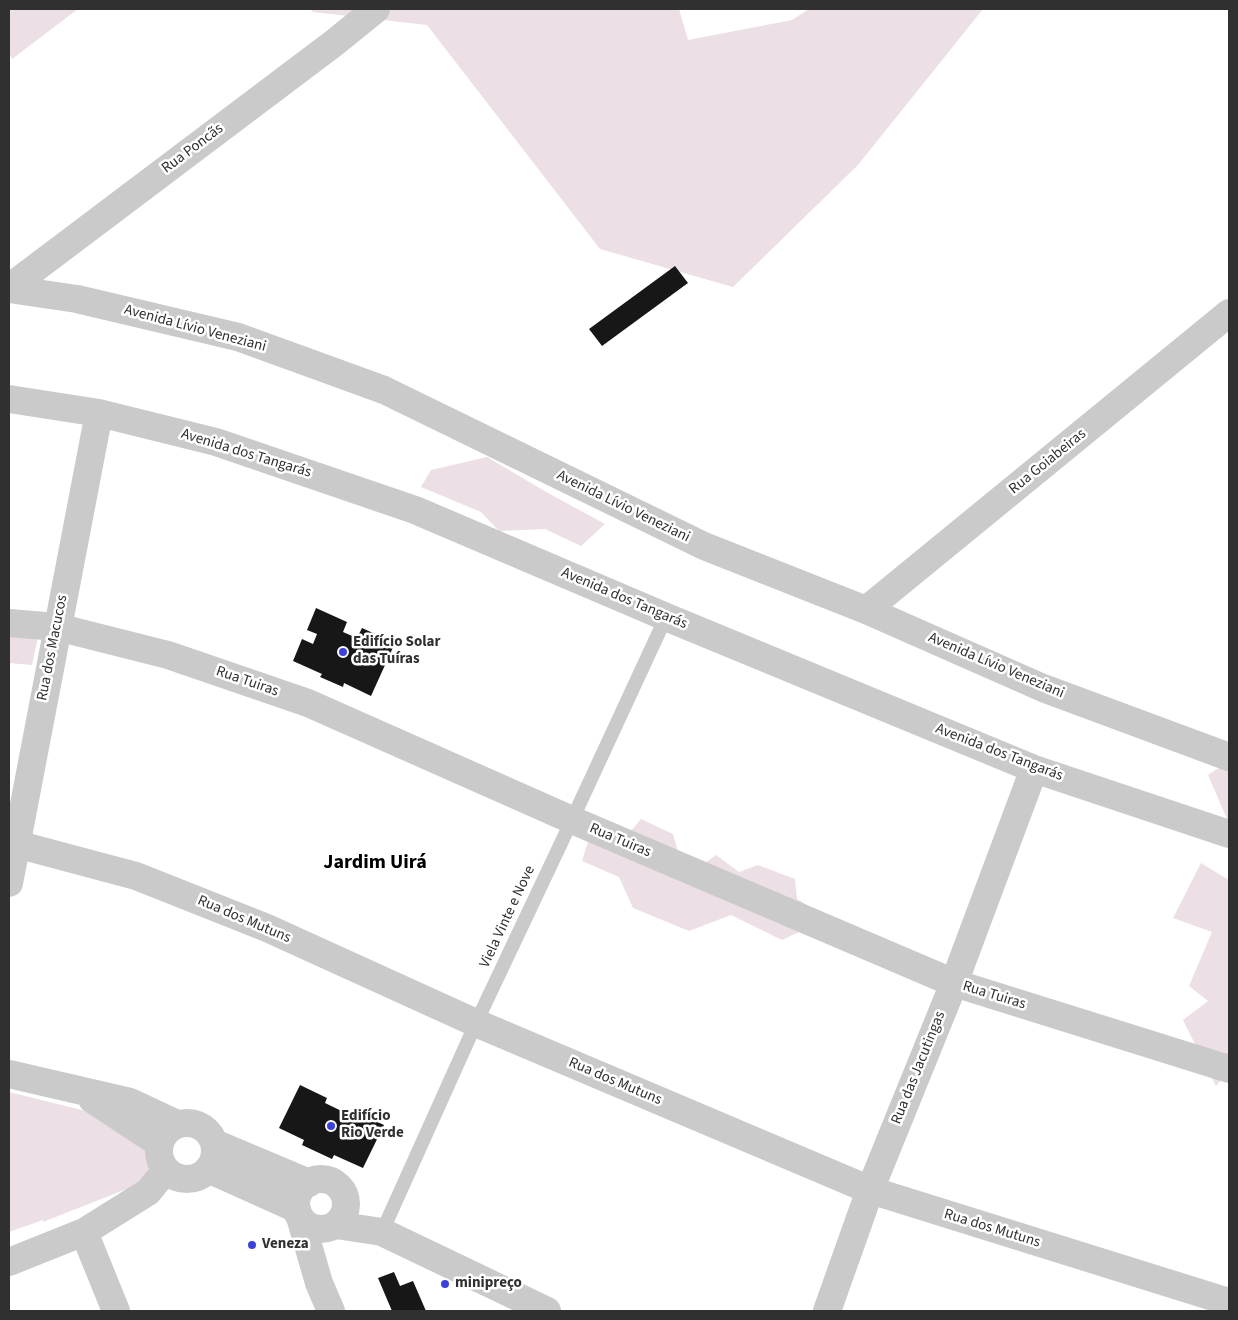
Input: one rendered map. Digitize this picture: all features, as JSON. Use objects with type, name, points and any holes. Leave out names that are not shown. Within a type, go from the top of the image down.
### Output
[{"type":"street","name":"Rua Poncãs","points":[[9,289],[334,44],[376,9]]},
{"type":"street","name":"Avenida Lívio Veneziani","points":[[9,289],[77,300],[238,337],[384,390],[704,546],[866,610],[1043,688],[1229,758]]},
{"type":"street","name":"Rua Goiabeiras","points":[[866,610],[1229,313]]},
{"type":"street","name":"Avenida dos Tangarás","points":[[9,399],[99,413],[216,442],[415,510],[666,617],[1034,769],[1229,834]]},
{"type":"street","name":"Rua dos Macucos","points":[[9,883],[13,844],[99,413]]},
{"type":"street","name":"Rua Tuiras","points":[[9,623],[57,627],[168,655],[308,703],[572,820],[954,983],[1229,1069]]},
{"type":"street","name":"Rua das Jacutingas","points":[[827,1311],[870,1190],[954,983],[1034,769]]},
{"type":"street","name":"Rua dos Mutuns","points":[[13,844],[136,876],[267,928],[476,1023],[870,1190],[1229,1302]]},
{"type":"street","points":[[9,1074],[83,1092],[168,1134]]},
{"type":"street","points":[[186,1123],[204,1128],[210,1135],[211,1156],[201,1175],[192,1178],[182,1178],[174,1176],[166,1170],[161,1162],[159,1153],[168,1134],[186,1123]]},
{"type":"street","points":[[211,1156],[298,1213],[304,1223],[311,1227],[319,1229],[337,1219],[369,1217],[382,1232],[548,1311]]},
{"type":"street","points":[[211,1156],[309,1183]]},
{"type":"street","points":[[9,1262],[84,1232],[148,1192],[166,1170]]},
{"type":"street","points":[[319,1283],[320,1260],[337,1219],[344,1194],[333,1182],[316,1180],[309,1183],[298,1194],[296,1202],[319,1283],[331,1311]]},
{"type":"street","points":[[84,1232],[116,1311]]},
{"type":"lane","name":"Viela Vinte e Nove","points":[[382,1232],[476,1023],[666,617]]},
{"type":"shaded area","points":[[9,9],[78,9],[12,59],[9,53]]},
{"type":"shaded area","points":[[311,9],[679,9],[688,40],[792,20],[809,9],[983,9],[858,165],[733,287],[600,249],[427,25],[313,12]]},
{"type":"shaded area","points":[[487,457],[605,524],[581,546],[545,529],[499,531],[481,512],[421,487],[431,470]]},
{"type":"shaded area","points":[[9,617],[38,637],[32,665],[9,663]]},
{"type":"shaded area","points":[[1229,761],[1229,819],[1227,819],[1208,775]]},
{"type":"shaded area","points":[[641,819],[673,834],[685,877],[716,855],[739,872],[758,865],[795,879],[797,899],[810,907],[805,929],[782,940],[731,915],[689,931],[633,908],[619,877],[582,861],[588,842],[619,845]]},
{"type":"shaded area","points":[[1201,863],[1229,880],[1229,1071],[1216,1086],[1183,1020],[1208,1001],[1189,986],[1212,932],[1173,918]]},
{"type":"shaded area","points":[[9,1092],[102,1115],[151,1149],[147,1181],[43,1222],[43,1220],[9,1232]]},
{"type":"building","points":[[675,266],[688,283],[602,346],[589,329]]},
{"type":"building","name":"Edifício Solar das Tuíras","points":[[316,608],[347,622],[343,632],[357,638],[362,628],[395,643],[371,696],[344,683],[343,687],[320,677],[322,674],[293,661],[302,639],[313,644],[317,634],[307,630]]},
{"type":"building","name":"Edifício Rio Verde","points":[[300,1085],[327,1098],[325,1103],[352,1116],[354,1111],[384,1125],[363,1168],[334,1155],[332,1159],[302,1145],[304,1140],[279,1128]]},
{"type":"building","points":[[394,1272],[400,1286],[413,1281],[426,1311],[392,1311],[378,1278]]},
{"type":"place","name":"Edifício Solar das Tuíras","points":[[343,652]]},
{"type":"place","name":"Edifício Rio Verde","points":[[331,1126]]},
{"type":"place","name":"Veneza","points":[[252,1245]]},
{"type":"place","name":"minipreço","points":[[445,1284]]},
{"type":"district","name":"Jardim Uirá","points":[[375,864]]}]
